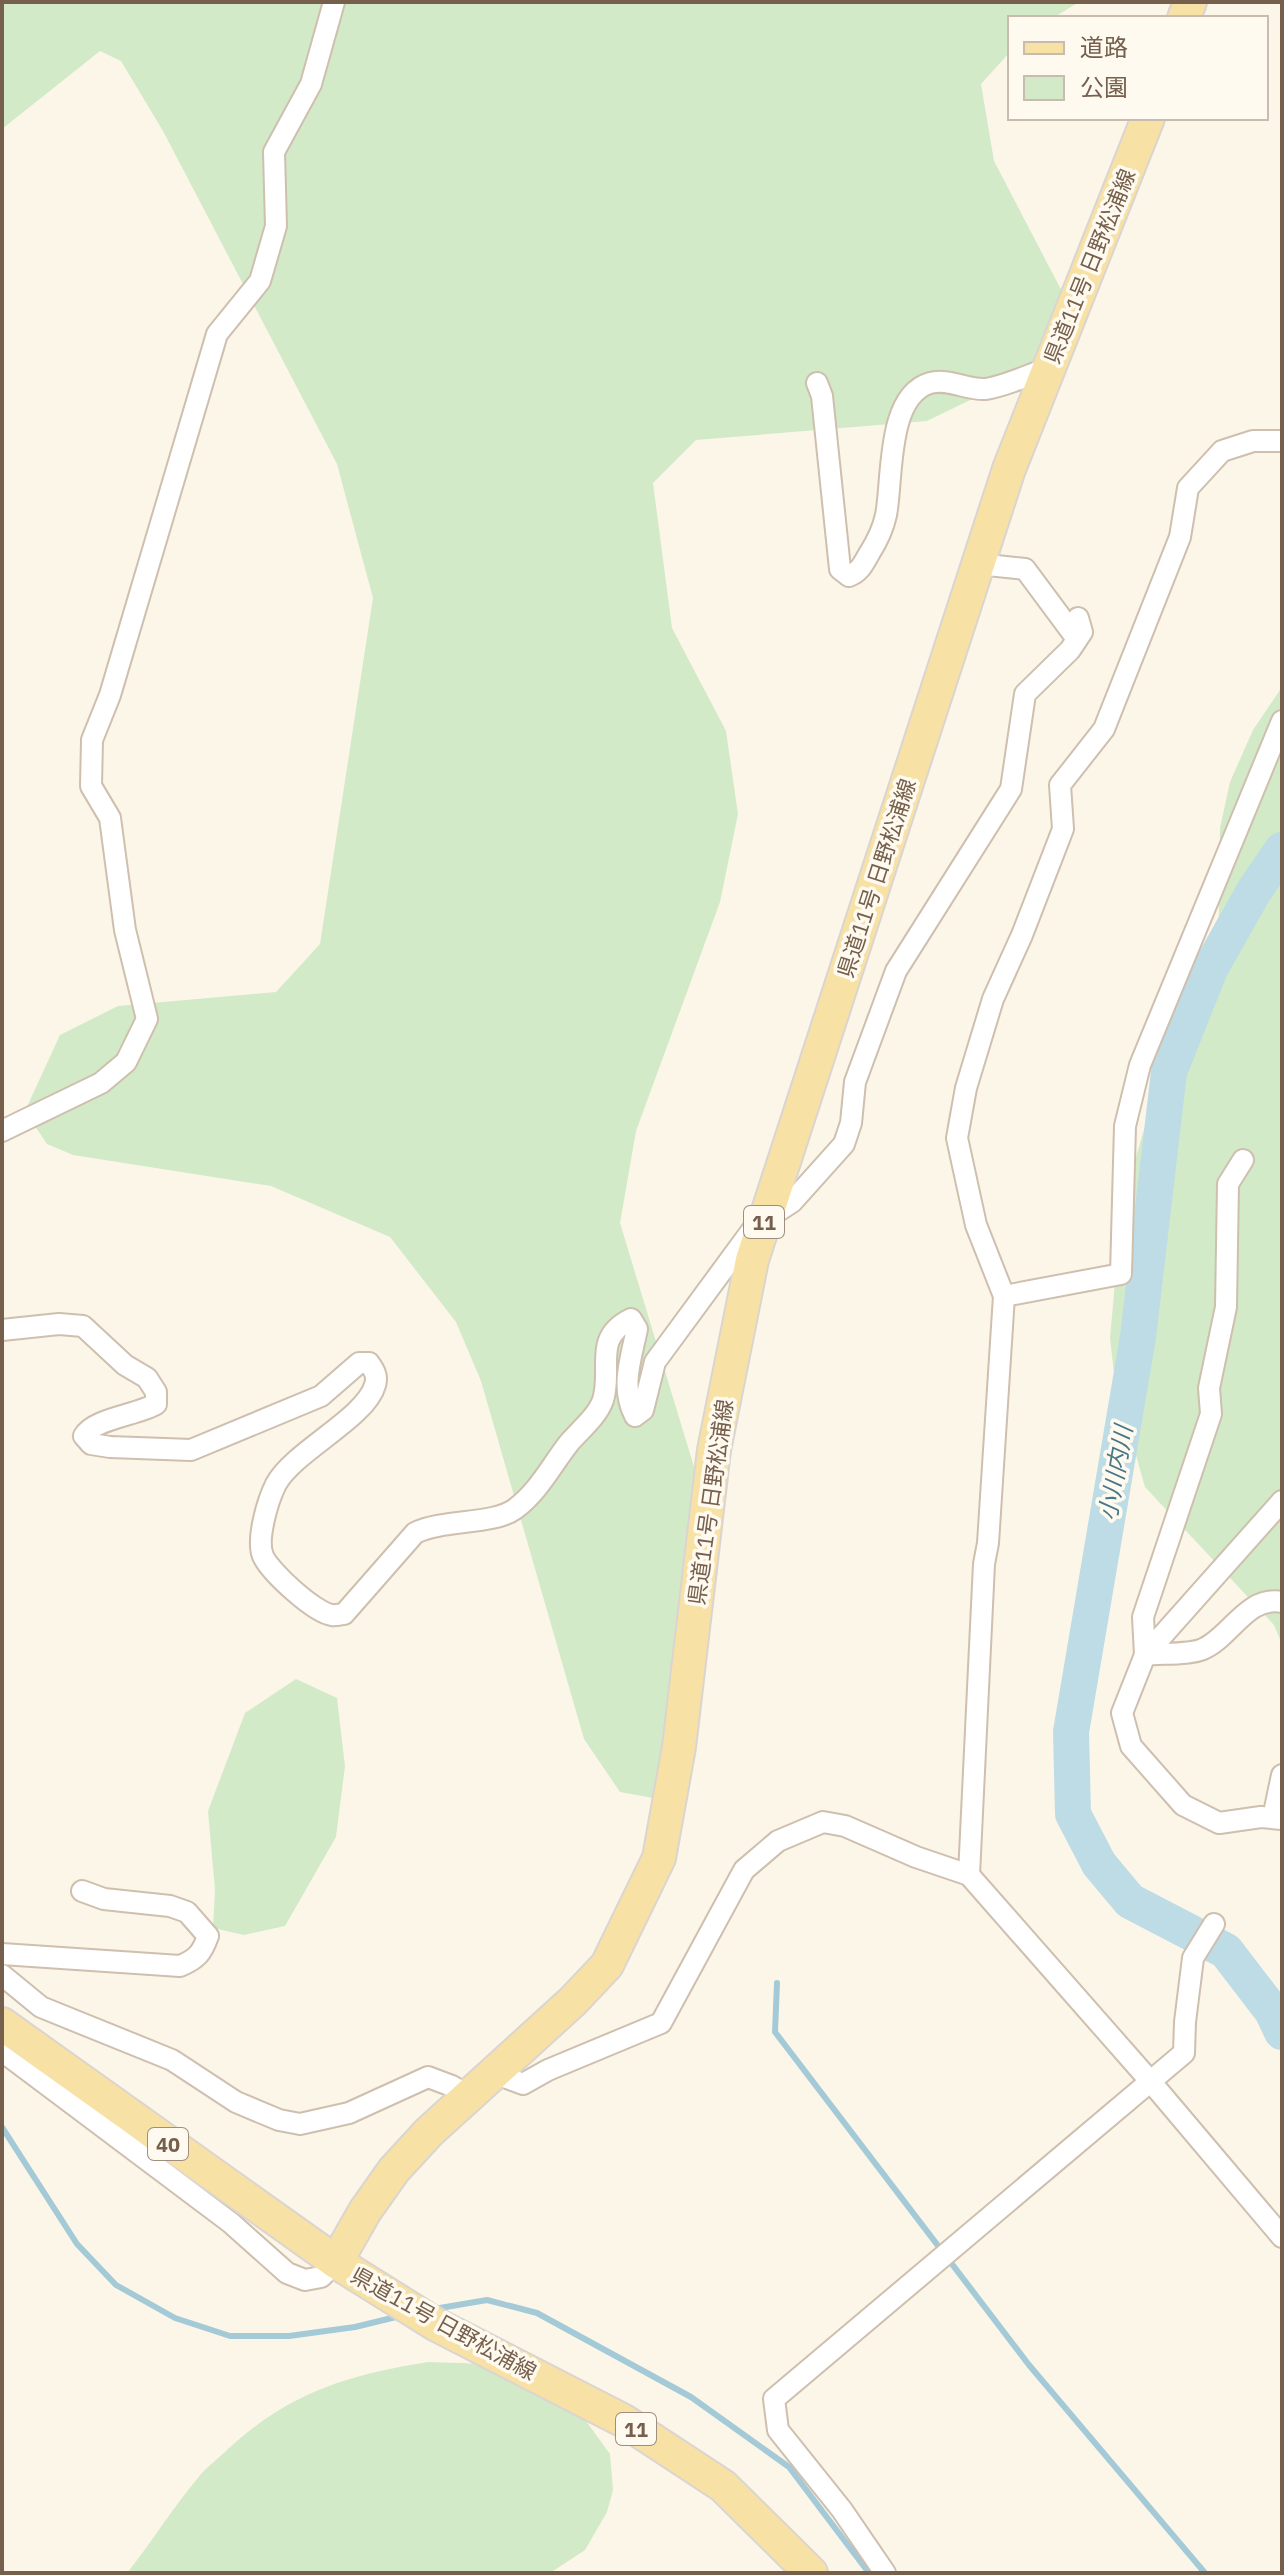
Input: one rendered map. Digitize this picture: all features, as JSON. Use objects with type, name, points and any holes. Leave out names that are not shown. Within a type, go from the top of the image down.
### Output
[{"type":"main road","name":"県道11号 日野松浦線","points":[[811,2573],[723,2486],[673,2452],[624,2421],[435,2324],[336,2262],[365,2211],[394,2170],[429,2132],[573,2001],[607,1965],[659,1858],[679,1747],[714,1450],[752,1260],[1009,469],[1147,120]]},
{"type":"main road","name":"40","points":[[2,2024],[336,2262]]},
{"type":"street","points":[[2,1131],[101,1083],[126,1062],[147,1019],[125,930],[110,818],[91,786],[92,740],[110,695],[217,334],[260,281],[276,226],[274,152],[311,84],[334,2]]},
{"type":"street","points":[[817,383],[822,396],[840,569],[849,576],[857,572],[876,543],[886,516],[891,456],[901,413],[911,397],[930,383],[985,389],[1049,368]]},
{"type":"street","points":[[969,1875],[983,1580],[1004,1296],[976,1225],[957,1138],[966,1088],[993,999],[1022,935],[1063,829],[1060,785],[1104,729],[1180,537],[1188,488],[1222,451],[1253,441],[1282,441]]},
{"type":"street","points":[[978,564],[1025,569],[1077,639]]},
{"type":"street","points":[[2,1330],[59,1324],[83,1326],[125,1365],[147,1378],[156,1392],[156,1404],[140,1413],[88,1428],[84,1436],[91,1444],[110,1447],[191,1450],[321,1396],[359,1363],[369,1363],[376,1373],[375,1386],[364,1404],[281,1475],[269,1497],[262,1531],[262,1554],[299,1596],[330,1616],[344,1614],[415,1533],[430,1525],[499,1516],[512,1511],[537,1489],[603,1401],[605,1353],[610,1337],[631,1319],[637,1329],[626,1374],[629,1404],[635,1416],[643,1410],[655,1362],[755,1226],[792,1202],[844,1144],[851,1123],[855,1082],[896,971],[1011,789],[1025,694],[1070,650],[1082,632],[1078,618]]},
{"type":"street","points":[[1004,1296],[1121,1274],[1125,1126],[1140,1065],[1282,721]]},
{"type":"street","points":[[1145,1655],[1143,1617],[1211,1414],[1209,1388],[1226,1307],[1228,1184],[1243,1160]]},
{"type":"street","points":[[1282,1501],[1145,1655],[1122,1713],[1131,1746],[1183,1805],[1219,1823],[1261,1817],[1278,1818],[1282,1775]]},
{"type":"street","points":[[1145,1655],[1202,1650],[1249,1610],[1271,1600],[1282,1602]]},
{"type":"street","points":[[494,2073],[523,2084],[548,2070],[661,2023],[744,1870],[778,1841],[823,1822],[845,1826],[916,1857],[969,1875],[1282,2237]]},
{"type":"street","points":[[2,1954],[180,1966],[195,1960],[203,1951],[208,1936],[187,1912],[170,1906],[104,1899],[82,1891]]},
{"type":"street","points":[[885,2573],[842,2510],[778,2430],[774,2399],[1184,2053],[1193,1958],[1214,1924]]},
{"type":"street","points":[[2,1975],[41,2007],[172,2060],[236,2102],[279,2120],[300,2124],[349,2113],[428,2077],[469,2096]]},
{"type":"street","points":[[2,2051],[231,2223],[287,2273],[305,2280],[321,2277],[336,2262]]},
{"type":"green space","points":[[2,2],[1079,2],[1056,16],[1008,16],[1008,54],[981,84],[994,161],[1068,303],[1032,370],[927,421],[696,440],[653,483],[672,628],[726,731],[738,814],[720,902],[636,1131],[620,1223],[708,1513],[674,1779],[653,1798],[620,1792],[584,1739],[481,1381],[456,1322],[390,1237],[271,1186],[73,1155],[47,1144],[25,1111],[60,1035],[118,1006],[276,992],[320,944],[373,598],[337,464],[163,131],[121,61],[100,51],[2,129]]},
{"type":"green space","points":[[1282,687],[1282,1644],[1274,1625],[1145,1487],[1115,1382],[1110,1338],[1121,1216],[1148,1116],[1196,1040],[1218,972],[1220,828],[1230,782],[1253,730]]},
{"type":"green space","points":[[296,1679],[337,1698],[345,1766],[336,1837],[285,1926],[244,1935],[213,1928],[215,1890],[208,1811],[245,1713]]},
{"type":"green space","points":[[428,2362],[488,2364],[578,2410],[610,2454],[613,2490],[607,2512],[585,2550],[550,2573],[127,2573],[200,2475],[251,2429],[274,2413],[321,2389],[372,2373]]},
{"type":"waterway","name":"小川内川","points":[[1282,850],[1254,891],[1210,969],[1169,1072],[1138,1337],[1071,1732],[1073,1814],[1099,1864],[1130,1901],[1226,1951],[1272,2011],[1282,2032]]},
{"type":"waterway","points":[[777,1983],[775,2032],[1029,2365],[1205,2573]]},
{"type":"waterway","points":[[2,2127],[77,2244],[116,2285],[175,2318],[230,2336],[289,2336],[355,2327],[400,2316]]},
{"type":"waterway","points":[[434,2309],[487,2300],[537,2313],[691,2397],[789,2467],[869,2573]]}]
